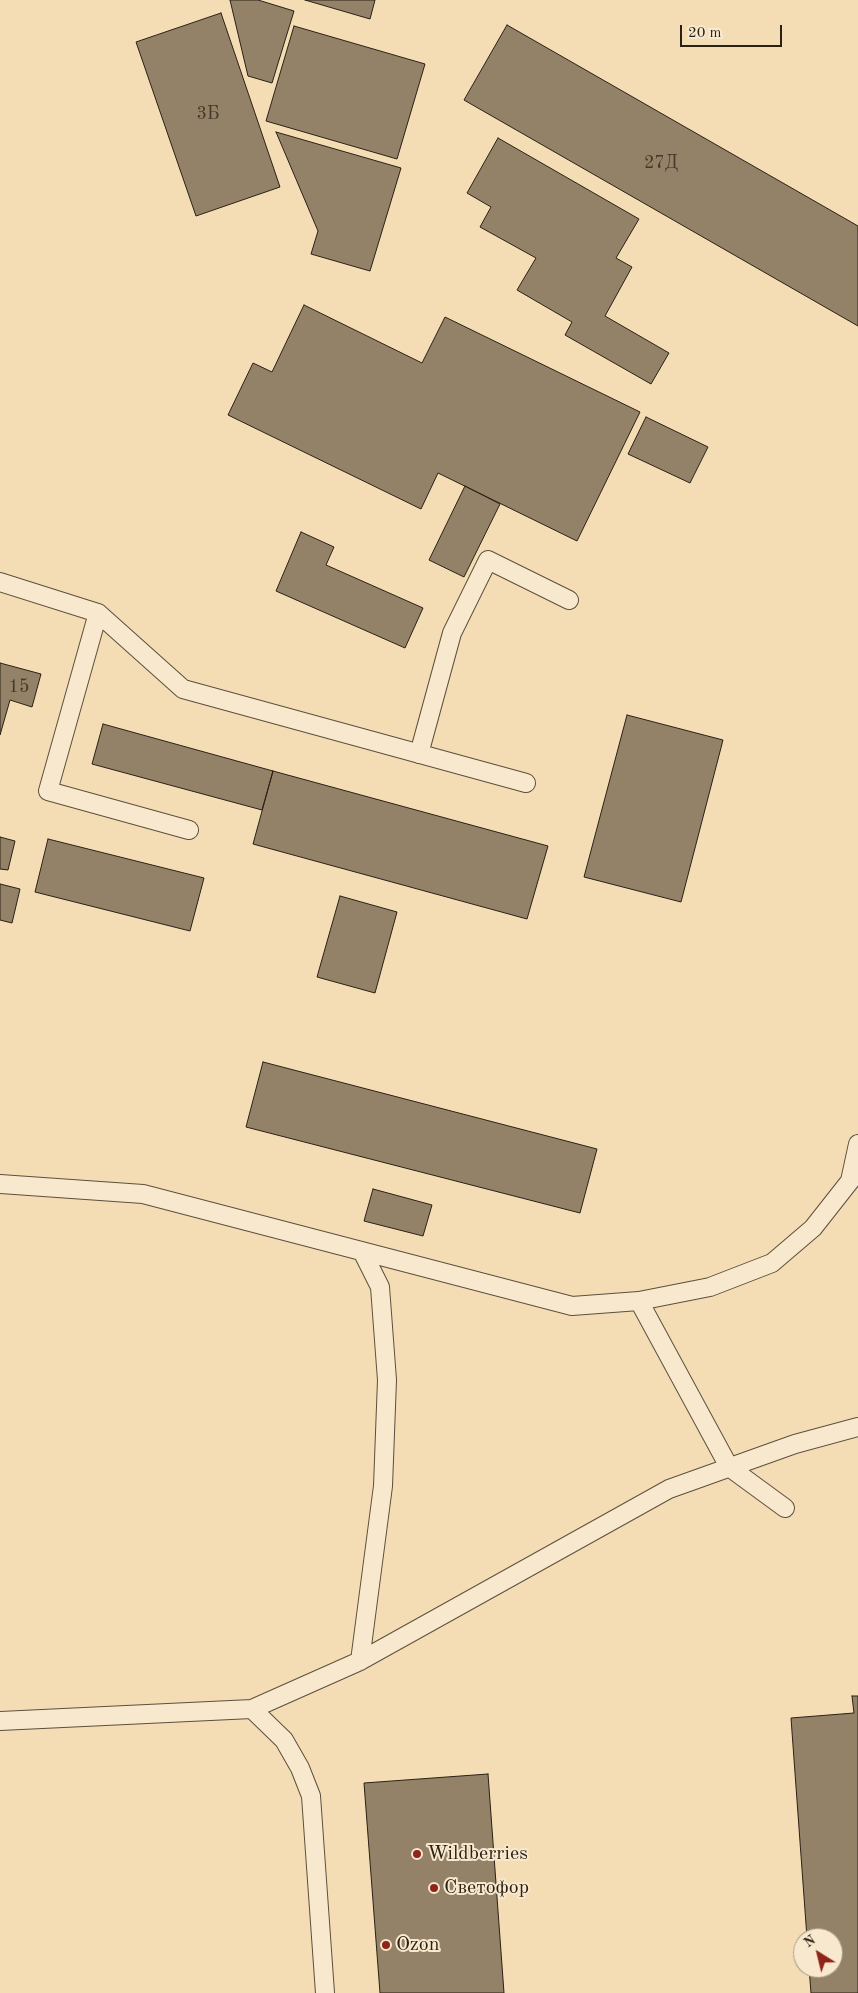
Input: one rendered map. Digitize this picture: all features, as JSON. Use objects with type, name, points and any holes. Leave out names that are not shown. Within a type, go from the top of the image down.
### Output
[{"type":"lane","points":[[418,754],[452,633],[488,560],[569,600]]},
{"type":"lane","points":[[0,582],[98,613],[183,689],[526,784]]},
{"type":"lane","points":[[98,613],[48,791],[189,830]]},
{"type":"lane","points":[[0,1184],[143,1194],[572,1306],[639,1301],[710,1287],[772,1263],[813,1228],[850,1181],[858,1144]]},
{"type":"lane","points":[[360,1661],[383,1486],[386,1380],[380,1286],[362,1251]]},
{"type":"lane","points":[[639,1301],[729,1468],[785,1508]]},
{"type":"lane","points":[[0,1721],[252,1709],[360,1661],[669,1489],[795,1444],[858,1427]]},
{"type":"lane","points":[[252,1709],[284,1740],[300,1768],[311,1796],[325,1993]]},
{"type":"building","points":[[230,0],[258,0],[294,11],[272,83],[248,76]]},
{"type":"building","points":[[305,0],[375,0],[370,19]]},
{"type":"building","points":[[221,13],[280,187],[196,216],[136,42]]},
{"type":"building","points":[[507,25],[858,226],[858,326],[464,100]]},
{"type":"building","points":[[294,26],[425,64],[397,159],[266,121]]},
{"type":"building","points":[[276,132],[401,168],[370,271],[311,254],[318,231]]},
{"type":"building","points":[[498,138],[639,219],[616,258],[632,267],[605,316],[669,353],[651,384],[565,335],[572,322],[517,290],[536,258],[480,227],[491,207],[467,193]]},
{"type":"building","points":[[304,305],[422,363],[445,317],[640,412],[577,541],[438,473],[421,509],[228,415],[253,363],[272,372]]},
{"type":"building","points":[[646,417],[708,447],[690,483],[628,454]]},
{"type":"building","points":[[465,486],[500,504],[464,577],[429,560]]},
{"type":"building","points":[[301,532],[334,547],[326,565],[423,608],[405,648],[276,591]]},
{"type":"building","points":[[0,663],[41,674],[32,707],[10,700],[0,735]]},
{"type":"building","points":[[627,715],[723,740],[681,902],[584,877]]},
{"type":"building","points":[[103,724],[273,771],[262,810],[92,764]]},
{"type":"building","points":[[273,771],[548,846],[527,919],[253,844]]},
{"type":"building","points":[[0,837],[15,841],[8,870],[0,869]]},
{"type":"building","points":[[48,839],[204,878],[190,931],[35,892]]},
{"type":"building","points":[[0,884],[20,889],[12,923],[0,920]]},
{"type":"building","points":[[340,896],[397,912],[375,993],[317,977]]},
{"type":"building","points":[[263,1062],[597,1149],[580,1213],[246,1127]]},
{"type":"building","points":[[373,1189],[432,1205],[423,1236],[364,1221]]},
{"type":"building","points":[[852,1696],[858,1696],[858,1993],[811,1993],[810,1978],[843,1978],[843,1928],[806,1928],[791,1718],[854,1713]]},
{"type":"building","name":"Светофор","points":[[488,1774],[504,1993],[380,1993],[364,1783]]},
{"type":"place","name":"Wildberries","points":[[417,1854]]},
{"type":"place","name":"Светофор","points":[[434,1888]]},
{"type":"place","name":"Ozon","points":[[386,1945]]}]
